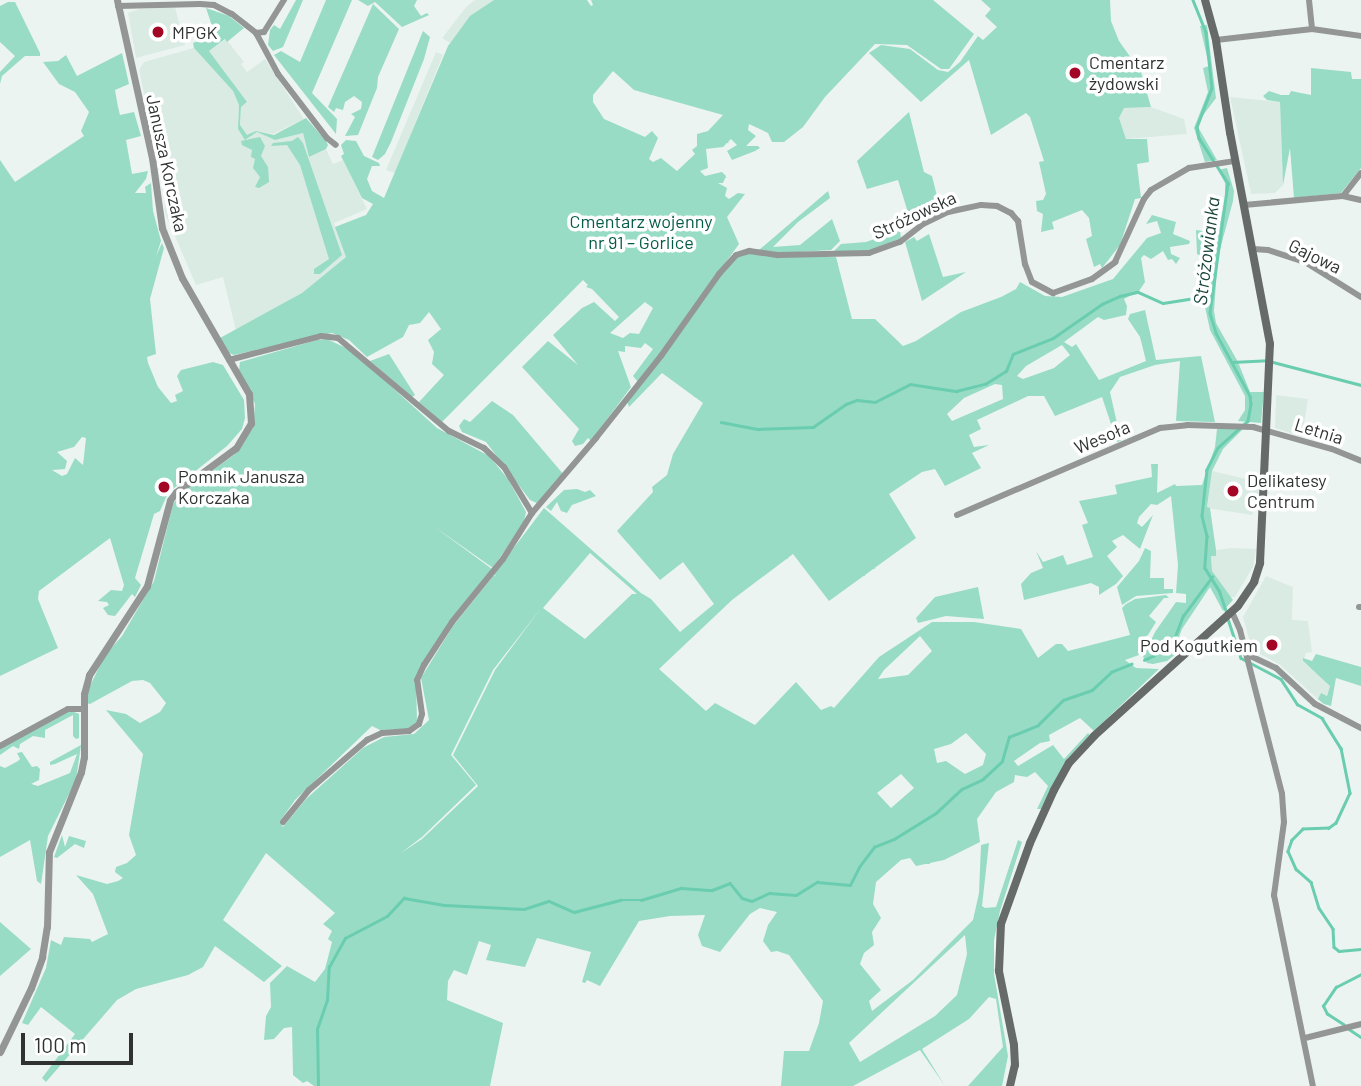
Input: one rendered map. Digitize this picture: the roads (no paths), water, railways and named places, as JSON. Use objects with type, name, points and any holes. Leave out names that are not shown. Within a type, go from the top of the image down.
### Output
[{"type":"main road","points":[[1010,1086],[1015,1065],[1014,1045],[999,971],[1001,924],[1030,843],[1054,790],[1069,763],[1094,736],[1231,613],[1254,582],[1260,563],[1270,344],[1216,40],[1205,0]]},
{"type":"street","points":[[257,33],[264,32],[284,0]]},
{"type":"street","points":[[1308,0],[1312,29]]},
{"type":"street","points":[[117,3],[214,5],[232,14],[257,33],[278,74],[327,138],[336,145]]},
{"type":"street","name":"Janusza Korczaka","points":[[0,1052],[32,988],[42,957],[47,927],[49,852],[81,772],[84,757],[82,709],[89,675],[147,586],[170,500],[176,492],[236,448],[251,423],[249,394],[181,278],[162,228],[152,158],[117,3]]},
{"type":"street","points":[[1216,40],[1312,29],[1361,36]]},
{"type":"street","name":"Stróżowska","points":[[532,513],[549,498],[661,356],[719,274],[741,252],[869,253],[900,242],[923,224],[948,212],[981,205],[997,206],[1012,213],[1018,221],[1025,264],[1032,282],[1053,293],[1092,279],[1115,262],[1144,199],[1151,190],[1189,168],[1236,161]]},
{"type":"street","points":[[1343,196],[1361,173]]},
{"type":"street","points":[[1244,205],[1343,196],[1361,200]]},
{"type":"street","name":"Gajowa","points":[[1253,249],[1268,250],[1305,262],[1361,298]]},
{"type":"street","points":[[229,360],[321,337],[338,338],[449,431],[484,448],[504,467],[532,513],[503,559],[452,622],[424,665],[417,680],[422,714],[419,724],[409,731],[382,733],[367,740],[309,790],[283,821]]},
{"type":"street","name":"Wesoła","points":[[957,515],[1160,428],[1232,424],[1268,430]]},
{"type":"street","name":"Letnia","points":[[1268,430],[1361,461]]},
{"type":"street","points":[[1231,613],[1247,656],[1282,794],[1284,822],[1274,895],[1313,1086]]},
{"type":"street","points":[[1247,656],[1276,668],[1315,704],[1361,728]]},
{"type":"street","points":[[0,746],[68,709],[82,709]]},
{"type":"street","points":[[1305,1038],[1358,1024]]},
{"type":"waterway","name":"Stróżowianka","points":[[1193,0],[1206,33],[1212,88],[1197,127],[1199,138],[1228,183],[1210,313],[1216,333],[1250,396],[1251,404],[1248,421],[1218,448],[1207,470],[1202,516],[1207,536],[1205,568],[1219,590],[1227,613]]},
{"type":"waterway","points":[[721,422],[758,429],[813,427],[846,404],[857,400],[875,402],[910,384],[956,391],[985,384],[1006,371],[1013,354],[1053,338],[1102,304],[1120,296],[1138,292],[1163,303],[1193,298],[1211,301]]},
{"type":"waterway","points":[[1232,362],[1267,360]]},
{"type":"waterway","points":[[1273,362],[1361,385]]},
{"type":"waterway","points":[[1144,660],[1174,639],[1183,616],[1212,577]]},
{"type":"waterway","name":"Stróżowianka","points":[[1228,619],[1241,658],[1281,679],[1297,704],[1322,718],[1341,748],[1350,793],[1336,823],[1329,828],[1303,829],[1292,840],[1288,851],[1296,869],[1311,882],[1319,908],[1333,929],[1334,947],[1339,951],[1361,949]]},
{"type":"waterway","points":[[318,1086],[317,1029],[327,1000],[329,967],[345,938],[387,916],[404,898],[445,905],[524,909],[549,901],[574,912],[620,900],[641,900],[681,888],[712,890],[730,883],[742,898],[752,901],[769,893],[796,895],[817,882],[850,885],[874,847],[894,839],[936,813],[962,789],[983,779],[1002,761],[1009,737],[1038,725],[1063,700],[1092,690],[1111,672],[1131,664]]},
{"type":"waterway","name":"Stróżowianka","points":[[1344,1025],[1327,1014],[1323,1006],[1336,987],[1361,974]]},
{"type":"waterway","name":"Stróżowianka","points":[[1349,1029],[1361,1037]]},
{"type":"place","name":"MPGK","points":[[158,32]]},
{"type":"place","name":"Cmentarz żydowski","points":[[1075,73]]},
{"type":"place","name":"Pomnik Janusza Korczaka","points":[[164,487]]},
{"type":"place","name":"Delikatesy Centrum","points":[[1233,491]]},
{"type":"place","name":"Pod Kogutkiem","points":[[1272,645]]},
{"type":"park label","name":"Cmentarz wojenny nr 91 – Gorlice","points":[[641,232]]}]
